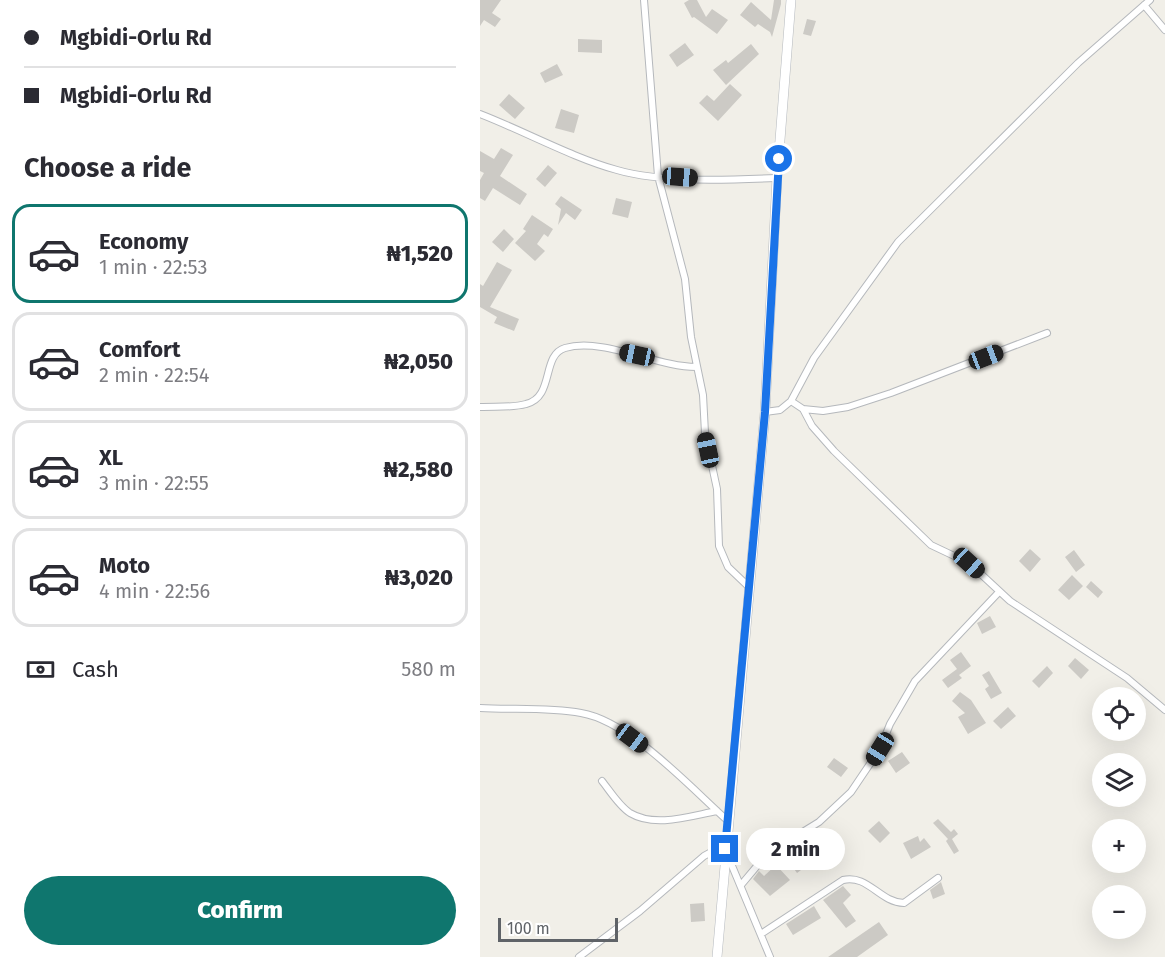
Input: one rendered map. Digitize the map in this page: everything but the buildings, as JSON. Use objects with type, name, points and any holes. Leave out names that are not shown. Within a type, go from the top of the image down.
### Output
[{"type":"main road","points":[[717,957],[765,412],[777,178],[791,0]]},
{"type":"street","points":[[644,0],[658,176],[685,279],[696,367],[703,395],[705,433],[717,489],[719,546],[728,567],[749,587]]},
{"type":"street","points":[[765,412],[780,410],[791,401],[813,358],[898,242],[1078,63],[1150,0]]},
{"type":"street","points":[[1144,5],[1165,30]]},
{"type":"street","points":[[480,114],[617,170],[723,181],[777,178]]},
{"type":"street","points":[[802,409],[823,411],[858,404],[1047,333]]},
{"type":"street","points":[[480,407],[527,404],[535,400],[543,393],[554,356],[559,350],[568,346],[619,351],[662,363],[696,367]]},
{"type":"street","points":[[791,401],[802,409],[812,426],[834,451],[931,545],[969,563],[999,592],[1127,678],[1165,710]]},
{"type":"street","points":[[741,885],[767,854],[819,822],[851,792],[880,749],[890,724],[915,681],[999,592]]},
{"type":"street","points":[[480,708],[580,712],[597,717],[617,727],[662,761],[728,821]]},
{"type":"street","points":[[602,782],[629,812],[646,819],[666,820],[717,812]]},
{"type":"street","points":[[579,957],[640,911],[704,856],[715,850],[725,849],[770,957]]},
{"type":"street","points":[[760,934],[843,880],[853,877],[863,881],[887,900],[904,903],[938,878]]},
{"type":"route","points":[[725,849],[765,412],[779,159]]}]
